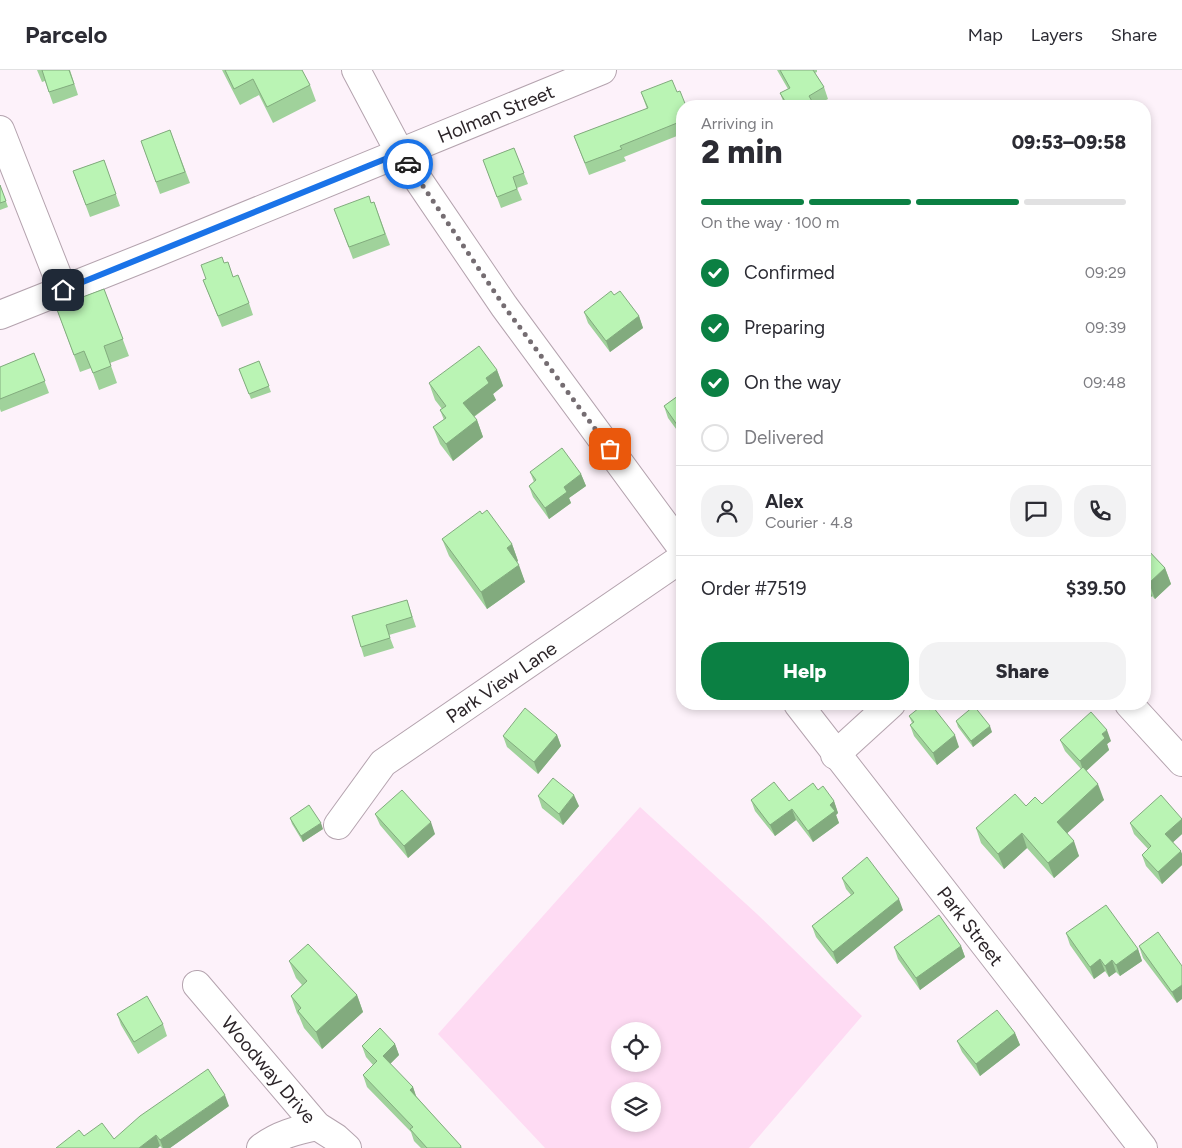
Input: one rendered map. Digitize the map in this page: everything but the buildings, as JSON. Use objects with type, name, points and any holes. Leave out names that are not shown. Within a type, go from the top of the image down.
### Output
[{"type":"street","points":[[356,70],[400,153],[504,306],[676,540]]},
{"type":"street","name":"Holman Street","points":[[0,315],[602,70]]},
{"type":"street","points":[[0,130],[63,290]]},
{"type":"street","name":"Park View Lane","points":[[338,825],[382,763],[676,562]]},
{"type":"street","name":"Park Street","points":[[802,710],[835,755],[1143,1148]]},
{"type":"street","points":[[835,755],[884,710]]},
{"type":"street","points":[[1134,710],[1182,762]]},
{"type":"street","name":"Woodway Drive","points":[[198,984],[317,1126],[336,1138],[347,1148]]},
{"type":"street","points":[[262,1148],[270,1142],[298,1130],[317,1126]]},
{"type":"shaded area","points":[[640,807],[757,914],[862,1016],[749,1148],[545,1148],[438,1034]]},
{"type":"way so far","points":[[408,164],[504,306],[610,449]]},
{"type":"route","points":[[63,290],[400,153],[408,164]]}]
